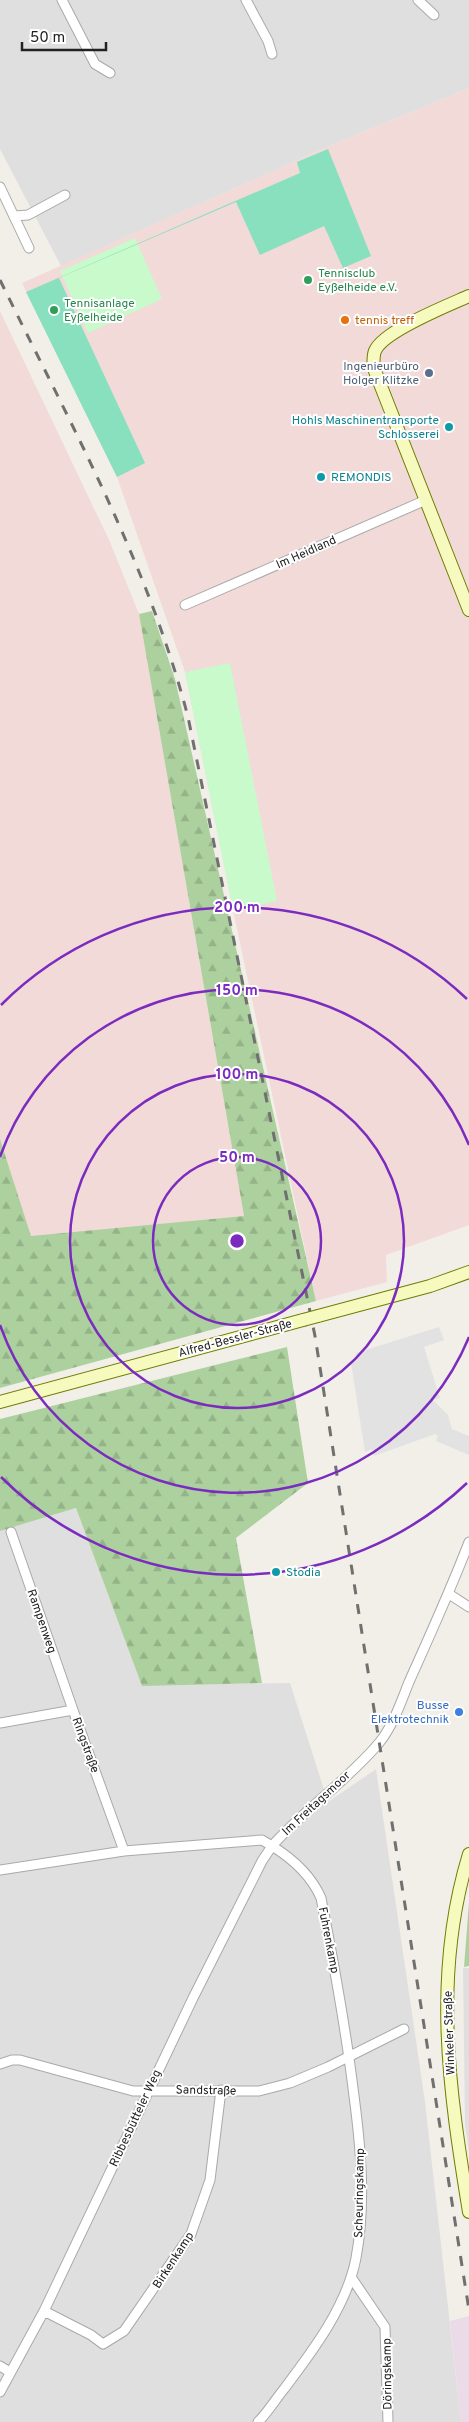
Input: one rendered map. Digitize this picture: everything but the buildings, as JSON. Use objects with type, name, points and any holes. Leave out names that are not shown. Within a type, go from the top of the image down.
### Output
[{"type":"street","points":[[62,0],[95,64],[110,72]]},
{"type":"street","points":[[246,0],[268,40],[272,54]]},
{"type":"street","points":[[418,0],[434,15]]},
{"type":"street","points":[[0,187],[29,248]]},
{"type":"street","points":[[15,216],[28,216],[65,195]]},
{"type":"street","points":[[469,296],[400,328],[384,339],[375,350],[373,366],[469,610]]},
{"type":"street","name":"Im Heidland","points":[[185,604],[426,500]]},
{"type":"street","name":"Alfred-Bessler-Straße","points":[[0,1402],[430,1286],[469,1272]]},
{"type":"street","name":"Rampenweg","points":[[11,1532],[73,1710]]},
{"type":"street","name":"Im Freitagsmoor","points":[[0,1870],[124,1850],[262,1840],[272,1846],[289,1827],[345,1777],[380,1742],[394,1717],[449,1594],[469,1542]]},
{"type":"street","points":[[449,1594],[469,1607]]},
{"type":"street","name":"Ringstraße","points":[[0,1723],[73,1710],[124,1850]]},
{"type":"street","name":"Fuhrenkamp","points":[[272,1846],[291,1858],[316,1886],[321,1898],[349,2055]]},
{"type":"street","name":"Ribbesbütteler Weg","points":[[0,2392],[44,2311],[192,1998],[262,1861],[272,1846]]},
{"type":"street","name":"Winkeler Straße","points":[[469,1854],[457,1900],[451,1938],[445,2009],[452,2096],[469,2212]]},
{"type":"street","name":"Sandstraße","points":[[0,2064],[12,2060],[20,2060],[133,2091],[259,2091],[282,2085],[328,2067],[404,2029]]},
{"type":"street","name":"Scheuringskamp","points":[[258,2422],[307,2358],[331,2321],[351,2277],[356,2258],[361,2217],[361,2179],[359,2137],[349,2055]]},
{"type":"street","name":"Birkenkamp","points":[[44,2311],[91,2335],[103,2344],[124,2331],[191,2234],[210,2180],[221,2090]]},
{"type":"street","name":"Döringskamp","points":[[351,2277],[385,2327],[388,2422]]},
{"type":"street","points":[[0,2366],[10,2372]]},
{"type":"shaded area","points":[[0,0],[469,0],[469,88],[327,147],[61,266],[0,149]]},
{"type":"shaded area","points":[[469,88],[469,1225],[386,1255],[387,1282],[316,1301],[233,910],[185,672],[117,477],[22,283],[327,147]]},
{"type":"shaded area","points":[[0,311],[110,542],[139,614],[244,1216],[31,1237],[0,1139]]},
{"type":"shaded area","points":[[439,1327],[444,1340],[424,1347],[440,1398],[433,1400],[448,1415],[452,1429],[469,1436],[469,1455],[436,1441],[438,1436],[435,1434],[374,1456],[372,1449],[365,1452],[351,1363],[357,1361],[356,1353]]},
{"type":"shaded area","points":[[76,1508],[142,1685],[290,1683],[328,1802],[376,1769],[425,2102],[461,2422],[0,2422],[0,1531]]},
{"type":"shaded area","points":[[463,1968],[469,1968],[469,2153],[465,2125]]},
{"type":"shaded area","points":[[469,2316],[469,2422],[461,2422],[450,2321]]},
{"type":"green space","name":"Tennisanlage Eyßelheide","points":[[328,149],[371,256],[343,268],[324,226],[260,255],[236,202],[59,278],[145,463],[117,477],[26,292],[300,173],[297,162]]},
{"type":"green space","points":[[135,238],[162,299],[88,333],[60,271]]},
{"type":"green space","points":[[152,611],[175,679],[316,1301],[0,1388],[0,1139],[31,1236],[244,1216],[139,614]]},
{"type":"green space","points":[[230,663],[277,901],[233,910],[185,672]]},
{"type":"green space","points":[[287,1347],[308,1483],[236,1538],[262,1683],[142,1686],[76,1508],[0,1531],[0,1419]]},
{"type":"green space","points":[[469,1902],[469,1966],[464,1967]]},
{"type":"railway","points":[[0,280],[80,441],[129,549],[152,604],[188,717],[315,1336],[469,2310]]},
{"type":"place","name":"Tennisclub Eyßelheide e.V.","points":[[308,280]]},
{"type":"place","name":"Tennisanlage Eyßelheide","points":[[54,310]]},
{"type":"place","name":"tennis treff","points":[[345,320]]},
{"type":"place","name":"Ingenieurbüro Holger Klitzke","points":[[429,373]]},
{"type":"place","name":"Hohls Maschinentransporte Schlosserei","points":[[449,427]]},
{"type":"place","name":"REMONDIS","points":[[321,477]]},
{"type":"place","name":"Stodia","points":[[276,1572]]},
{"type":"place","name":"Busse Elektrotechnik","points":[[459,1712]]}]
